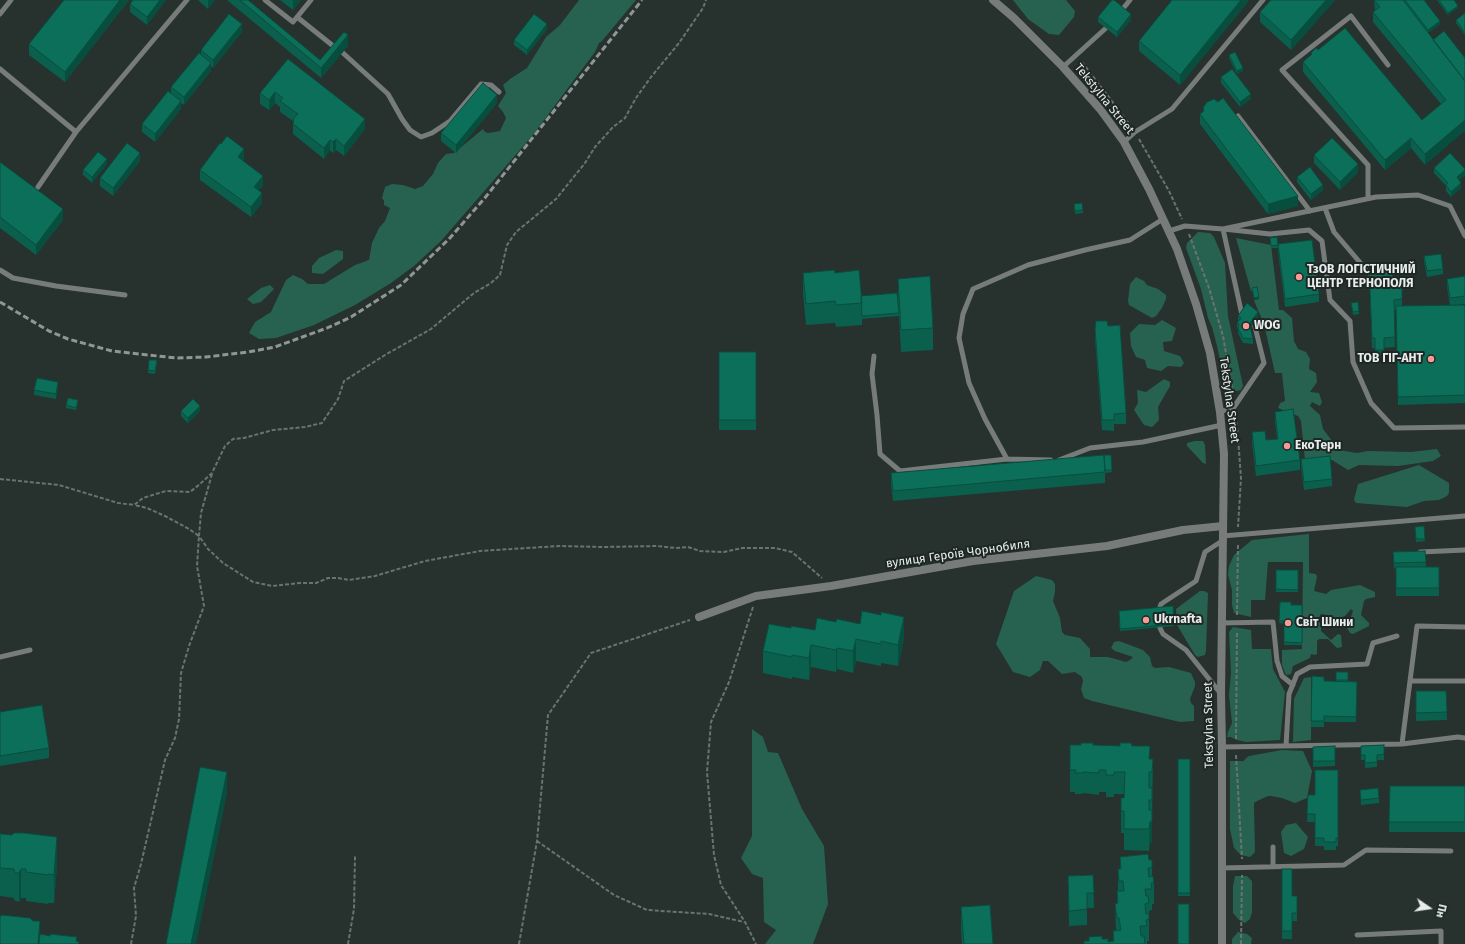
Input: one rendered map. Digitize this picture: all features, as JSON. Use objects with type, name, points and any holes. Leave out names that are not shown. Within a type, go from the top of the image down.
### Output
[{"type":"street","name":"Tekstylna Street","points":[[993,0],[1014,18],[1063,67],[1100,109],[1124,142],[1169,231],[1196,304],[1210,353],[1222,426],[1224,454],[1221,623],[1222,944]]},
{"type":"street","name":"вулиця Героїв Чорнобиля","points":[[699,617],[756,596],[831,586],[973,561],[1107,546],[1183,530],[1222,526]]},
{"type":"lane","points":[[0,14],[11,0]]},
{"type":"lane","points":[[38,187],[76,132],[187,0]]},
{"type":"lane","points":[[265,0],[293,22],[311,0]]},
{"type":"lane","points":[[1121,11],[1130,0]]},
{"type":"lane","points":[[1124,142],[1135,132],[1172,109],[1263,0]]},
{"type":"lane","points":[[1368,198],[1368,166],[1282,70],[1351,16],[1388,65]]},
{"type":"lane","points":[[297,17],[338,50]]},
{"type":"lane","points":[[1063,67],[1106,28]]},
{"type":"lane","points":[[342,53],[388,94],[410,130],[421,137],[432,133],[450,121],[481,84],[491,85],[499,92]]},
{"type":"lane","points":[[0,69],[76,132]]},
{"type":"lane","points":[[1238,116],[1310,211]]},
{"type":"lane","points":[[1223,229],[1376,196],[1418,195],[1450,206],[1465,236]]},
{"type":"lane","points":[[1325,208],[1334,232],[1369,272],[1382,272]]},
{"type":"lane","points":[[1007,459],[985,419],[969,383],[959,338],[962,314],[973,289],[1028,266],[1085,250],[1130,240],[1164,220]]},
{"type":"lane","points":[[1169,231],[1185,226],[1270,234],[1309,230],[1322,241],[1330,300],[1350,321],[1353,362],[1371,403],[1394,428],[1465,427]]},
{"type":"lane","points":[[1223,229],[1242,315]]},
{"type":"lane","points":[[0,270],[13,278],[56,286],[125,295]]},
{"type":"lane","points":[[1220,412],[1234,407],[1264,363],[1254,323]]},
{"type":"lane","points":[[874,356],[872,374],[880,454],[900,471],[1007,459],[1059,460],[1090,448],[1143,442],[1222,426]]},
{"type":"lane","points":[[1159,610],[1161,604],[1196,581],[1205,552],[1222,539],[1238,534],[1465,516]]},
{"type":"lane","points":[[1414,552],[1465,550]]},
{"type":"lane","points":[[1221,623],[1273,622],[1277,661],[1282,676],[1293,685]]},
{"type":"lane","points":[[1402,744],[1417,626],[1465,626]]},
{"type":"lane","points":[[1160,628],[1163,634],[1186,650],[1221,694]]},
{"type":"lane","points":[[1286,746],[1289,694],[1297,674],[1310,667],[1367,664],[1373,643],[1397,636]]},
{"type":"lane","points":[[0,657],[30,650]]},
{"type":"lane","points":[[1410,681],[1465,682]]},
{"type":"lane","points":[[1222,747],[1402,744],[1458,737],[1465,738]]},
{"type":"lane","points":[[1273,847],[1273,866]]},
{"type":"lane","points":[[1222,868],[1344,865],[1366,850],[1451,851]]},
{"type":"lane","points":[[1356,935],[1441,931],[1441,944]]},
{"type":"path","points":[[131,944],[136,916],[134,888],[165,760],[175,738],[179,719],[181,673],[204,606],[197,566],[201,513],[212,473],[225,446],[233,439],[244,438],[273,430],[305,427],[322,423],[338,398],[344,381],[385,355],[431,329],[474,293],[491,283],[500,275],[507,245],[516,232],[556,199],[595,147],[613,127],[625,118],[636,98],[651,77],[680,43],[703,8],[706,0]]},
{"type":"path","points":[[134,505],[143,498],[166,491],[190,492],[212,473]]},
{"type":"path","points":[[0,479],[59,485],[118,503],[147,508],[165,516],[199,536],[208,549],[223,564],[253,582],[272,586],[316,583],[328,578],[349,580],[375,576],[425,561],[480,551],[560,546],[688,547],[700,551],[724,552],[742,548],[775,548],[792,552],[831,586]]},
{"type":"path","points":[[1238,534],[1236,746],[1242,867],[1241,944]]},
{"type":"path","points":[[756,596],[729,682],[711,722],[707,772],[714,855],[721,885],[745,922],[756,944]]},
{"type":"path","points":[[519,944],[537,841],[548,715],[591,653],[699,617]]},
{"type":"path","points":[[537,841],[614,895],[647,910],[709,914],[745,922]]},
{"type":"path","points":[[348,944],[354,908],[355,856]]},
{"type":"green space","points":[[579,0],[636,0],[599,43],[595,52],[532,136],[441,241],[414,266],[391,283],[355,305],[314,325],[276,338],[259,339],[249,333],[255,322],[271,312],[286,280],[293,275],[302,279],[308,284],[324,284],[355,265],[369,260],[372,243],[379,228],[385,221],[390,208],[384,205],[382,198],[385,187],[392,184],[403,185],[415,189],[423,186],[433,174],[438,163],[446,154],[454,153],[483,129],[488,133],[500,131],[506,118],[498,106],[506,93],[503,85],[527,68],[546,37],[560,25]]},
{"type":"green space","points":[[1013,0],[1066,0],[1075,11],[1074,17],[1059,35],[1049,34],[1028,19]]},
{"type":"green space","points":[[1198,232],[1210,233],[1214,237],[1225,263],[1228,316],[1243,386],[1241,390],[1230,392],[1227,391],[1212,327],[1208,318],[1201,289],[1186,248],[1187,243]]},
{"type":"green space","points":[[1236,238],[1271,245],[1279,310],[1283,310],[1292,318],[1294,341],[1298,349],[1306,352],[1310,359],[1309,369],[1316,373],[1317,382],[1310,392],[1319,393],[1322,402],[1320,406],[1312,402],[1310,406],[1320,415],[1323,429],[1339,450],[1357,453],[1368,451],[1411,452],[1437,449],[1441,456],[1433,461],[1398,466],[1359,465],[1348,470],[1332,460],[1305,460],[1301,421],[1298,416],[1278,408],[1280,403],[1285,401],[1282,373],[1275,373],[1264,324],[1254,300],[1259,299],[1257,290],[1251,291]]},
{"type":"green space","points":[[336,250],[343,251],[343,259],[323,274],[312,273],[312,266],[319,258]]},
{"type":"green space","points":[[1136,277],[1144,281],[1147,285],[1158,289],[1166,295],[1162,308],[1156,316],[1152,318],[1129,305],[1130,284]]},
{"type":"green space","points":[[270,285],[274,289],[261,302],[253,304],[247,299],[261,288]]},
{"type":"green space","points":[[1162,320],[1176,328],[1172,341],[1163,342],[1164,351],[1180,356],[1184,363],[1181,367],[1168,366],[1161,371],[1147,368],[1145,360],[1136,357],[1131,346],[1130,333],[1139,324],[1155,325]]},
{"type":"green space","points":[[1164,379],[1170,382],[1170,386],[1158,407],[1159,420],[1152,427],[1144,425],[1134,410],[1138,403],[1137,390],[1146,392]]},
{"type":"green space","points":[[1203,441],[1205,445],[1206,464],[1203,463],[1187,446],[1187,443]]},
{"type":"green space","points":[[1419,465],[1449,483],[1449,493],[1447,496],[1439,500],[1424,501],[1407,507],[1356,503],[1354,500],[1358,484]]},
{"type":"green space","points":[[1309,534],[1309,573],[1316,574],[1317,577],[1314,591],[1326,594],[1331,590],[1360,585],[1375,592],[1375,597],[1364,601],[1361,615],[1369,623],[1369,626],[1353,634],[1350,633],[1347,628],[1353,611],[1351,609],[1345,616],[1334,620],[1333,623],[1327,615],[1321,614],[1318,619],[1321,625],[1321,631],[1331,640],[1338,634],[1341,635],[1342,647],[1337,648],[1328,639],[1319,639],[1317,641],[1317,654],[1311,654],[1310,658],[1293,666],[1291,674],[1286,675],[1282,665],[1282,650],[1302,649],[1303,562],[1268,562],[1265,600],[1251,600],[1251,617],[1234,613],[1232,605],[1232,590],[1228,575],[1229,566],[1234,555],[1252,540]]},
{"type":"green space","points":[[1036,576],[1052,580],[1055,584],[1053,601],[1060,618],[1062,632],[1065,635],[1080,638],[1090,649],[1090,657],[1108,657],[1126,662],[1130,660],[1133,657],[1115,651],[1111,648],[1114,642],[1119,641],[1143,650],[1150,657],[1152,666],[1155,668],[1169,667],[1191,673],[1195,682],[1190,699],[1194,706],[1194,721],[1180,722],[1084,698],[1081,689],[1083,681],[1082,677],[1075,672],[1062,674],[1048,661],[1043,661],[1040,670],[1030,677],[1013,672],[996,644],[1014,591]]},
{"type":"green space","points":[[1200,591],[1208,593],[1206,651],[1205,655],[1198,657],[1195,655],[1177,625],[1176,609]]},
{"type":"green space","points":[[1233,627],[1251,630],[1252,649],[1271,649],[1273,669],[1285,692],[1280,740],[1246,742],[1227,737],[1232,723],[1229,695],[1231,673],[1229,632]]},
{"type":"green space","points":[[1311,677],[1311,740],[1293,742],[1294,699],[1304,678]]},
{"type":"green space","points":[[752,729],[763,737],[768,752],[778,753],[802,809],[824,846],[828,904],[813,944],[765,944],[776,930],[764,922],[763,878],[752,874],[741,858],[752,836]]},
{"type":"green space","points":[[1282,750],[1303,751],[1312,771],[1307,798],[1295,803],[1282,798],[1268,796],[1254,803],[1255,852],[1250,857],[1241,855],[1234,848],[1230,829],[1230,761],[1244,761],[1249,756]]},
{"type":"green space","points":[[1296,823],[1308,837],[1304,849],[1291,856],[1284,853],[1281,832],[1286,825]]},
{"type":"green space","points":[[1235,876],[1247,876],[1252,881],[1252,912],[1250,919],[1245,923],[1239,920],[1233,913],[1233,886]]},
{"type":"green space","points":[[1238,932],[1247,934],[1252,938],[1251,944],[1232,944],[1232,939]]},
{"type":"building","points":[[64,0],[120,0],[65,72],[29,44]]},
{"type":"building","points":[[133,0],[160,0],[147,17],[130,4]]},
{"type":"building","points":[[240,0],[248,0],[320,60],[344,32],[348,35],[321,68]]},
{"type":"building","points":[[1112,0],[1131,14],[1117,32],[1098,17]]},
{"type":"building","points":[[1172,0],[1241,0],[1180,75],[1139,41]]},
{"type":"building","points":[[1271,0],[1326,0],[1291,40],[1260,12]]},
{"type":"building","points":[[1374,0],[1403,0],[1465,81],[1465,120],[1425,154],[1411,138],[1385,160],[1303,62],[1316,48],[1318,50],[1345,28],[1422,120],[1446,100],[1373,12],[1380,7]]},
{"type":"building","points":[[1405,0],[1424,0],[1440,21],[1428,30]]},
{"type":"building","points":[[1439,0],[1454,0],[1458,6],[1448,13]]},
{"type":"building","points":[[1465,13],[1465,33],[1456,20]]},
{"type":"building","points":[[229,14],[242,24],[213,60],[201,50]]},
{"type":"building","points":[[534,14],[547,24],[527,50],[514,40]]},
{"type":"building","points":[[1444,31],[1465,58],[1465,81],[1433,40]]},
{"type":"building","points":[[1235,52],[1243,68],[1237,71],[1229,55]]},
{"type":"building","points":[[199,53],[211,63],[184,97],[171,87]]},
{"type":"building","points":[[288,59],[365,119],[344,146],[336,139],[333,142],[330,140],[324,148],[293,124],[294,118],[298,114],[280,101],[283,98],[275,92],[269,100],[260,93]]},
{"type":"building","points":[[1232,69],[1251,94],[1240,102],[1221,77]]},
{"type":"building","points":[[483,83],[497,95],[456,145],[441,133]]},
{"type":"building","points":[[168,91],[181,101],[155,134],[142,124]]},
{"type":"building","points":[[1223,98],[1298,196],[1268,204],[1200,114],[1204,111],[1203,108],[1207,102],[1214,99],[1218,102]]},
{"type":"building","points":[[227,136],[244,149],[238,157],[263,176],[254,187],[262,193],[251,207],[200,170]]},
{"type":"building","points":[[1332,138],[1358,164],[1340,182],[1314,155]]},
{"type":"building","points":[[127,143],[140,153],[113,188],[100,178]]},
{"type":"building","points":[[98,152],[107,159],[92,177],[83,170]]},
{"type":"building","points":[[1450,153],[1465,169],[1457,177],[1461,183],[1451,192],[1446,185],[1448,183],[1434,168]]},
{"type":"building","points":[[0,162],[63,209],[36,245],[0,217]]},
{"type":"building","points":[[1310,167],[1323,185],[1311,194],[1297,177]]},
{"type":"building","points":[[1082,203],[1083,210],[1075,211],[1074,204]]},
{"type":"building","points":[[1277,237],[1278,245],[1271,246],[1270,238]]},
{"type":"building","name":"ТзОВ ЛОГІСТИЧНИЙ ЦЕНТР ТЕРНОПОЛЯ","points":[[1312,240],[1319,294],[1285,299],[1278,244]]},
{"type":"building","points":[[1441,254],[1443,269],[1427,271],[1424,256]]},
{"type":"building","points":[[1392,265],[1393,280],[1402,279],[1402,299],[1394,300],[1395,337],[1384,338],[1384,350],[1375,350],[1375,338],[1372,338],[1369,266]]},
{"type":"building","points":[[834,270],[835,273],[859,270],[862,303],[836,305],[835,301],[806,304],[803,273]]},
{"type":"building","points":[[930,276],[933,328],[901,330],[898,279]]},
{"type":"building","points":[[1465,276],[1465,296],[1450,298],[1447,279]]},
{"type":"building","points":[[1257,287],[1259,297],[1254,298],[1252,288]]},
{"type":"building","points":[[897,293],[899,313],[862,316],[861,296]]},
{"type":"building","points":[[1358,302],[1359,311],[1353,312],[1351,303]]},
{"type":"building","name":"WOG","points":[[1247,303],[1258,312],[1247,327],[1251,330],[1253,339],[1243,338],[1238,328],[1239,324],[1237,323],[1241,318],[1238,316]]},
{"type":"building","name":"ТОВ ГІГ-АНТ","points":[[1465,305],[1465,395],[1398,397],[1396,306]]},
{"type":"building","points":[[1096,321],[1107,321],[1108,326],[1120,325],[1126,413],[1114,414],[1114,420],[1102,420],[1095,329]]},
{"type":"building","points":[[719,352],[756,352],[756,420],[719,420]]},
{"type":"building","points":[[149,360],[157,360],[155,371],[148,370]]},
{"type":"building","points":[[37,378],[58,382],[56,394],[34,390]]},
{"type":"building","points":[[68,398],[78,400],[76,408],[66,405]]},
{"type":"building","points":[[193,399],[200,406],[188,418],[181,411]]},
{"type":"building","name":"ЕкоТерн","points":[[1293,409],[1300,460],[1256,466],[1252,432],[1265,431],[1266,440],[1278,439],[1275,412]]},
{"type":"building","points":[[1104,455],[1105,472],[893,491],[891,473]]},
{"type":"building","points":[[1104,455],[1111,455],[1112,470],[1105,470]]},
{"type":"building","points":[[1330,456],[1332,479],[1304,482],[1301,459]]},
{"type":"building","points":[[1424,526],[1425,539],[1416,539],[1415,527]]},
{"type":"building","points":[[1425,551],[1426,562],[1394,563],[1393,552]]},
{"type":"building","points":[[1396,567],[1439,567],[1439,588],[1396,588]]},
{"type":"building","points":[[1276,570],[1298,570],[1298,590],[1276,589]]},
{"type":"building","points":[[1280,602],[1291,602],[1291,605],[1302,605],[1302,643],[1284,642],[1284,621],[1279,621]]},
{"type":"building","name":"Ukrnafta","points":[[1173,606],[1174,624],[1120,629],[1119,611]]},
{"type":"building","points":[[862,611],[881,615],[881,612],[904,617],[898,645],[881,641],[881,644],[856,639],[853,651],[837,648],[836,650],[811,645],[809,658],[792,655],[792,657],[763,651],[769,624],[815,630],[817,618],[836,622],[837,619],[860,624]]},
{"type":"building","points":[[1336,672],[1348,672],[1348,680],[1336,680]]},
{"type":"building","points":[[1312,676],[1324,677],[1324,681],[1357,682],[1356,717],[1324,716],[1324,721],[1311,721]]},
{"type":"building","points":[[1416,691],[1446,691],[1447,712],[1416,713]]},
{"type":"building","points":[[42,705],[49,748],[0,756],[0,712]]},
{"type":"building","points":[[1081,743],[1120,746],[1120,743],[1131,743],[1132,746],[1150,746],[1149,759],[1153,759],[1152,772],[1149,772],[1149,788],[1152,788],[1152,800],[1149,800],[1149,810],[1152,810],[1152,821],[1150,822],[1149,829],[1124,829],[1124,811],[1121,811],[1121,798],[1124,798],[1125,772],[1114,772],[1114,775],[1106,775],[1106,770],[1099,770],[1099,773],[1075,773],[1076,770],[1070,770],[1070,745],[1081,745]]},
{"type":"building","points":[[1384,745],[1384,754],[1377,755],[1377,762],[1365,763],[1365,755],[1361,755],[1361,746]]},
{"type":"building","points":[[1335,746],[1335,761],[1313,761],[1313,747]]},
{"type":"building","points":[[1178,759],[1190,759],[1190,893],[1178,893]]},
{"type":"building","points":[[200,767],[227,772],[191,944],[166,944]]},
{"type":"building","points":[[1315,770],[1338,770],[1338,838],[1336,838],[1336,842],[1324,842],[1324,838],[1315,838],[1315,814],[1307,814],[1308,795],[1315,795]]},
{"type":"building","points":[[1390,786],[1465,786],[1465,822],[1389,822]]},
{"type":"building","points":[[1378,788],[1379,798],[1361,800],[1360,790]]},
{"type":"building","points":[[0,833],[12,835],[14,833],[24,833],[57,837],[54,875],[26,872],[26,869],[21,869],[19,873],[16,873],[14,869],[0,868]]},
{"type":"building","points":[[1148,854],[1149,860],[1152,860],[1152,868],[1148,868],[1149,877],[1153,876],[1154,883],[1151,883],[1152,889],[1145,889],[1149,903],[1145,904],[1146,914],[1149,914],[1149,919],[1146,920],[1147,926],[1140,926],[1141,936],[1144,936],[1145,944],[1084,944],[1084,941],[1089,941],[1089,937],[1102,936],[1102,939],[1108,939],[1108,942],[1114,941],[1113,931],[1121,930],[1115,904],[1118,903],[1117,891],[1124,891],[1123,881],[1119,881],[1118,869],[1121,869],[1120,857]]},
{"type":"building","points":[[1282,869],[1292,869],[1292,896],[1297,896],[1297,913],[1292,913],[1292,931],[1282,931]]},
{"type":"building","points":[[1093,875],[1094,893],[1087,893],[1087,909],[1069,911],[1068,876]]},
{"type":"building","points":[[1178,904],[1189,904],[1189,944],[1178,944]]},
{"type":"building","points":[[990,905],[993,944],[964,944],[961,907]]},
{"type":"building","points":[[0,916],[30,918],[33,921],[40,921],[38,944],[0,944]]},
{"type":"building","points":[[40,934],[77,937],[76,941],[79,942],[78,944],[39,944]]},
{"type":"railway","points":[[0,302],[49,331],[68,339],[112,351],[176,358],[206,357],[275,347],[327,328],[351,317],[401,285],[449,239],[484,199],[642,0]]},
{"type":"place","name":"ТзОВ ЛОГІСТИЧНИЙ ЦЕНТР ТЕРНОПОЛЯ","points":[[1299,277]]},
{"type":"place","name":"WOG","points":[[1246,326]]},
{"type":"place","name":"ТОВ ГІГ-АНТ","points":[[1431,359]]},
{"type":"place","name":"ЕкоТерн","points":[[1287,446]]},
{"type":"place","name":"Ukrnafta","points":[[1146,620]]},
{"type":"place","name":"Світ Шини","points":[[1288,623]]}]
